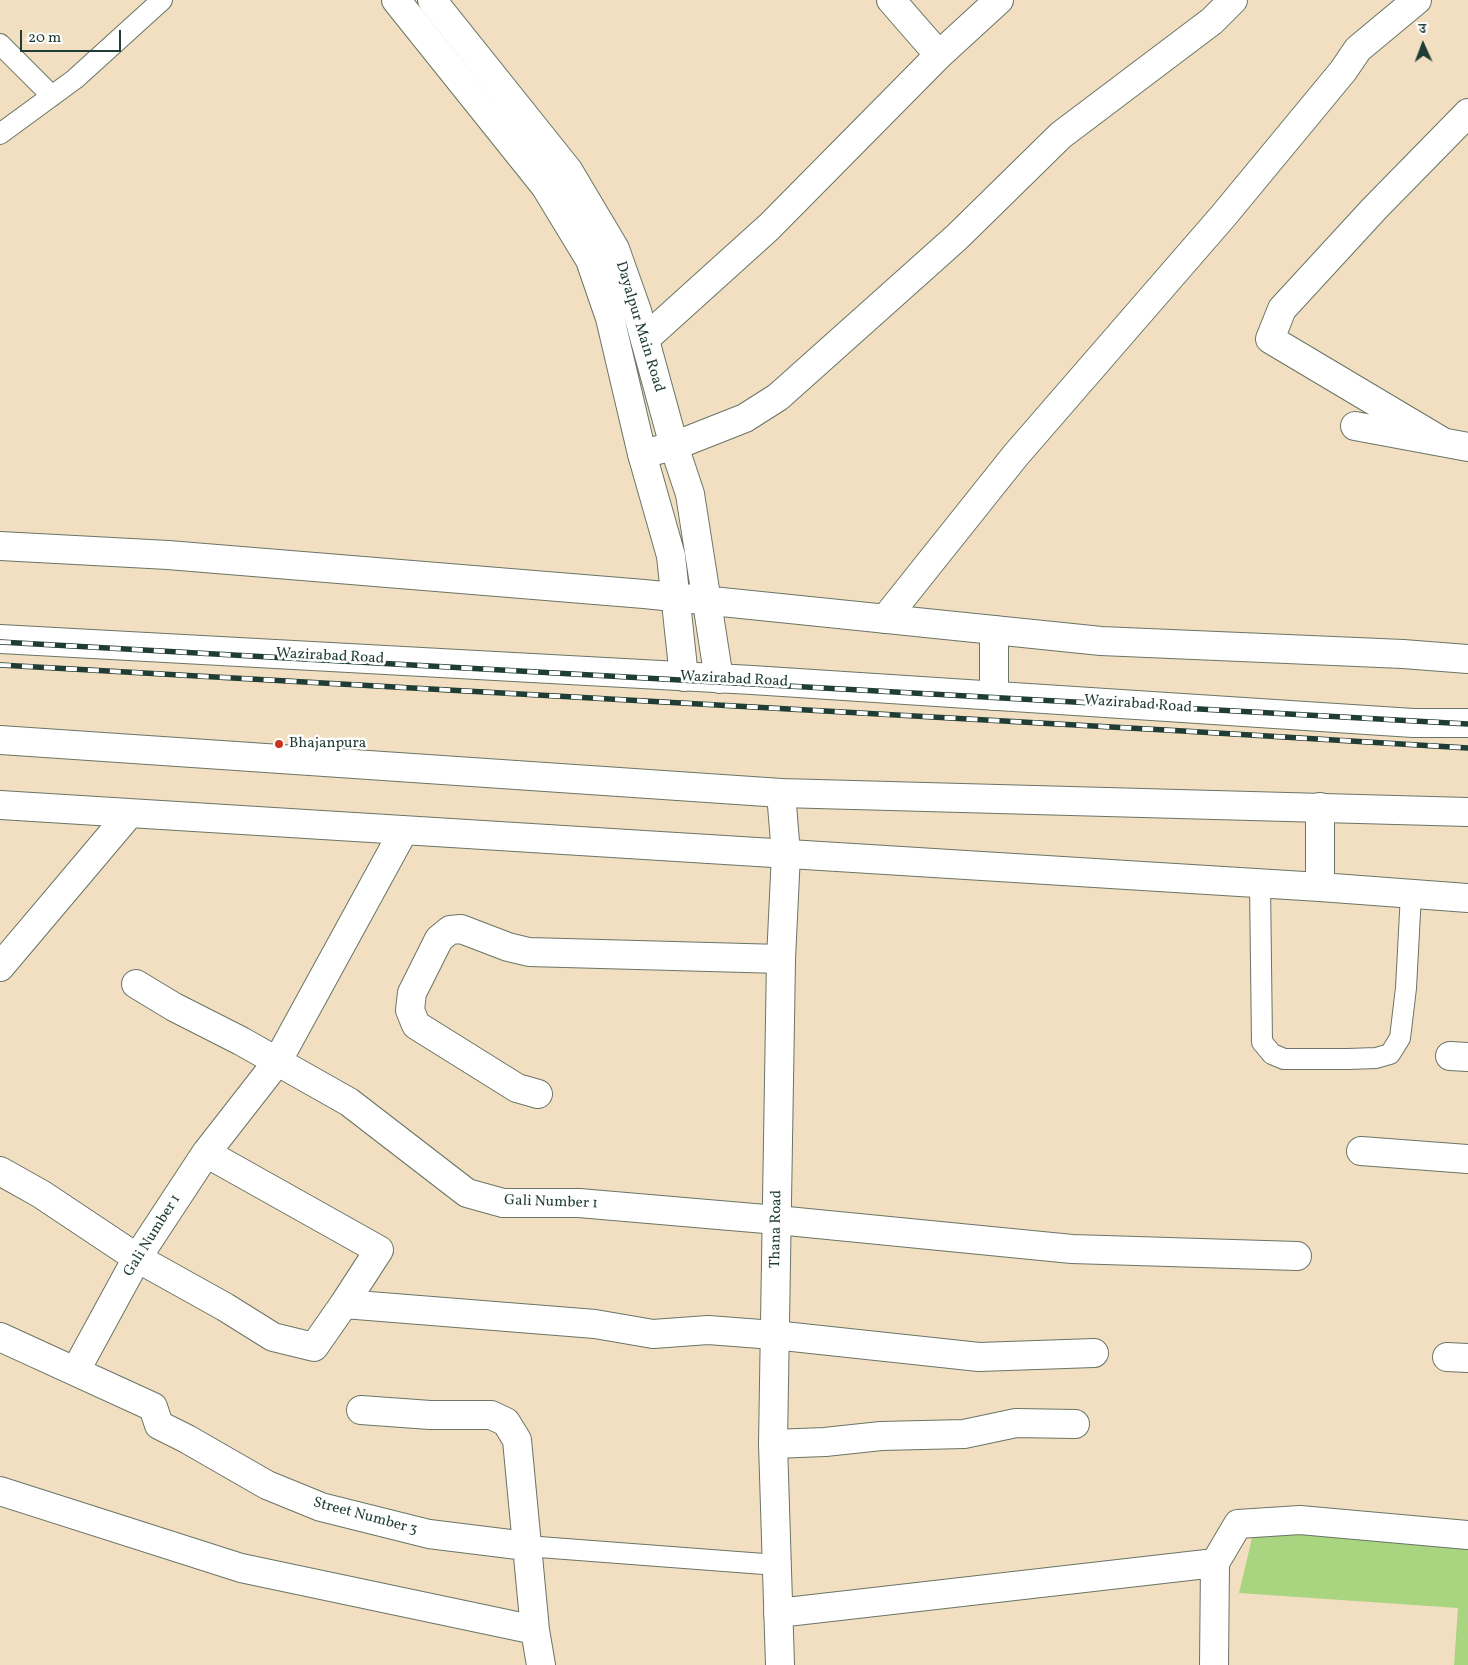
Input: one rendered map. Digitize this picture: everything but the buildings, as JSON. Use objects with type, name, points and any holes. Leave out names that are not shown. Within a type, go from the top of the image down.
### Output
[{"type":"main road","name":"Dayalpur Main Road","points":[[396,0],[545,186],[590,260],[610,318],[642,454],[672,556],[684,677]]},
{"type":"main road","name":"Dayalpur Main Road","points":[[432,0],[568,170],[615,249],[637,310],[674,446],[690,494],[719,679]]},
{"type":"main road","points":[[891,0],[939,55]]},
{"type":"main road","points":[[645,339],[769,227],[939,55],[999,0]]},
{"type":"main road","points":[[642,454],[674,446],[746,418],[778,397],[957,237],[1061,135],[1212,20],[1233,0]]},
{"type":"main road","points":[[884,619],[1015,456],[1224,215],[1343,71],[1358,49],[1417,0]]},
{"type":"main road","points":[[1456,444],[1270,339],[1282,309],[1374,209],[1468,113]]},
{"type":"main road","points":[[1355,426],[1456,444]]},
{"type":"main road","points":[[0,546],[168,555],[676,598],[1101,641],[1403,654],[1468,659]]},
{"type":"main road","points":[[994,630],[994,696]]},
{"type":"main road","name":"Wazirabad Road","points":[[0,639],[719,679],[1413,723],[1468,723]]},
{"type":"main road","points":[[0,740],[781,793],[1468,812]]},
{"type":"main road","name":"Thana Road","points":[[780,1665],[773,1444],[781,959],[786,854],[781,793]]},
{"type":"main road","points":[[0,805],[1320,887],[1468,898]]},
{"type":"main road","points":[[1320,807],[1320,887]]},
{"type":"main road","points":[[0,967],[130,813]]},
{"type":"main road","name":"Gali Number 1","points":[[76,1370],[137,1258],[206,1153],[277,1062],[404,830]]},
{"type":"main road","points":[[538,1094],[517,1088],[416,1025],[410,1010],[412,993],[439,939],[450,930],[461,929],[508,947],[529,952],[781,959]]},
{"type":"main road","points":[[136,984],[174,1007],[277,1062]]},
{"type":"main road","name":"Gali Number 1","points":[[277,1062],[349,1102],[467,1193],[503,1203],[579,1203],[1072,1249],[1296,1256]]},
{"type":"main road","points":[[1361,1151],[1468,1159]]},
{"type":"main road","points":[[0,1171],[41,1194],[137,1258],[225,1307],[272,1337],[314,1347],[379,1250],[206,1153]]},
{"type":"main road","points":[[344,1304],[595,1324],[653,1334],[708,1330],[774,1335],[979,1357],[1094,1353]]},
{"type":"main road","name":"Street Number 3","points":[[0,1337],[153,1406],[159,1425],[188,1439],[267,1485],[321,1507],[429,1534],[526,1546]]},
{"type":"main road","points":[[361,1410],[430,1415],[491,1415],[506,1422],[517,1440],[526,1546],[535,1630],[541,1665]]},
{"type":"main road","points":[[773,1444],[825,1442],[881,1436],[964,1434],[1016,1423],[1075,1424]]},
{"type":"main road","points":[[0,1492],[241,1568],[535,1630]]},
{"type":"main road","points":[[1214,1665],[1215,1563],[1238,1524],[1300,1520],[1468,1535]]},
{"type":"main road","points":[[778,1613],[1215,1563]]},
{"type":"lane","points":[[0,134],[75,79],[162,0]]},
{"type":"lane","points":[[0,44],[52,96]]},
{"type":"lane","points":[[1260,884],[1262,1042],[1272,1054],[1284,1059],[1376,1058],[1390,1054],[1400,1038],[1406,988],[1411,894]]},
{"type":"lane","name":"Street Number 3","points":[[526,1546],[777,1565]]},
{"type":"green space","points":[[1258,1513],[1468,1528],[1468,1665],[1454,1665],[1458,1608],[1239,1593]]},
{"type":"railway","points":[[0,642],[1468,724]]},
{"type":"railway","points":[[0,665],[1468,748]]},
{"type":"place","name":"Bhajanpura","points":[[279,744]]}]
